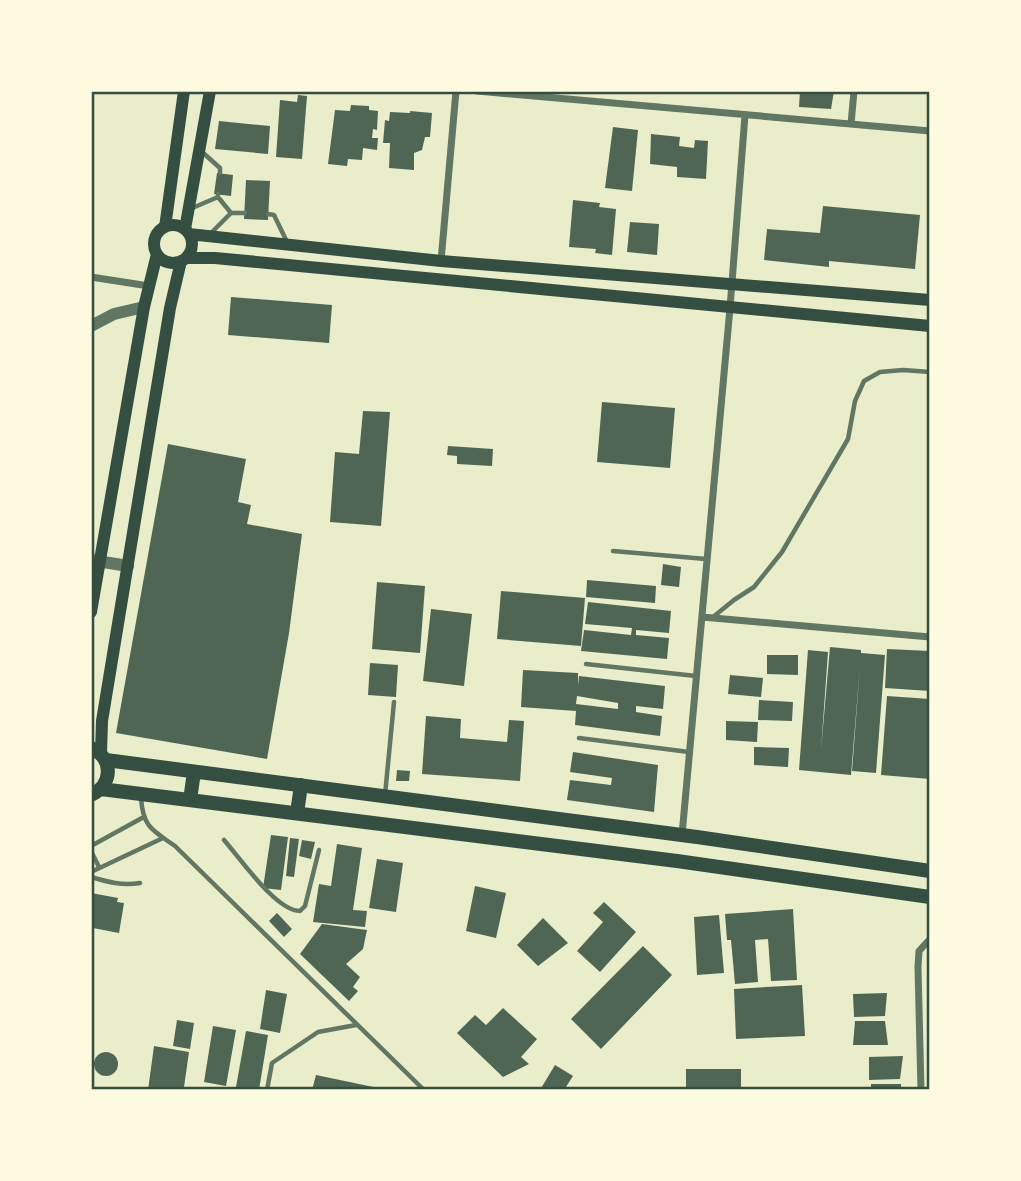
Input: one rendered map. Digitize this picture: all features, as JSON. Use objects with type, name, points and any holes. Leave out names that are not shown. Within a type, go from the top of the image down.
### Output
[{"type":"main road","points":[[91,612],[96,561],[144,307],[157,254],[155,239],[165,227],[184,91]]},
{"type":"main road","points":[[95,794],[108,779],[99,754],[102,721],[170,308],[183,259],[192,244],[187,232],[189,209],[210,91]]},
{"type":"main road","points":[[165,227],[175,225],[187,232],[208,236],[441,261],[930,300]]},
{"type":"main road","points":[[157,254],[170,262],[215,258],[930,326]]},
{"type":"main road","points":[[99,754],[194,772],[930,870]]},
{"type":"main road","points":[[190,800],[194,772]]},
{"type":"main road","points":[[298,813],[301,785]]},
{"type":"main road","points":[[95,794],[140,794],[298,813],[677,861],[930,897]]},
{"type":"street","points":[[441,261],[456,91]]},
{"type":"street","points":[[477,91],[930,131]]},
{"type":"street","points":[[851,124],[854,91]]},
{"type":"street","points":[[682,835],[732,285],[744,115]]},
{"type":"street","points":[[91,277],[149,286]]},
{"type":"street","points":[[91,326],[114,314],[144,307]]},
{"type":"street","points":[[96,561],[128,566]]},
{"type":"street","points":[[702,617],[930,637]]},
{"type":"street","points":[[920,1090],[919,951],[930,939]]},
{"type":"lane","points":[[200,150],[220,168],[220,173]]},
{"type":"lane","points":[[189,209],[218,196],[231,213]]},
{"type":"lane","points":[[208,236],[231,213],[245,213]]},
{"type":"lane","points":[[268,214],[274,215],[288,244]]},
{"type":"lane","points":[[711,618],[754,587],[782,552],[848,439],[855,401],[864,381],[880,372],[930,372]]},
{"type":"lane","points":[[613,551],[707,559]]},
{"type":"lane","points":[[586,664],[696,676]]},
{"type":"lane","points":[[385,797],[394,702]]},
{"type":"lane","points":[[579,738],[689,752]]},
{"type":"lane","points":[[140,794],[142,818],[175,846],[424,1090]]},
{"type":"lane","points":[[99,867],[91,848],[142,818]]},
{"type":"lane","points":[[139,883],[127,886],[114,884],[91,875],[99,867],[163,838]]},
{"type":"lane","points":[[223,840],[276,900],[292,911],[300,911],[305,906],[319,850]]},
{"type":"lane","points":[[267,1090],[272,1063],[318,1032],[357,1025]]},
{"type":"building","points":[[800,91],[834,91],[831,109],[799,107]]},
{"type":"building","points":[[298,95],[307,96],[302,159],[276,157],[280,100],[297,102]]},
{"type":"building","points":[[351,105],[369,106],[369,110],[378,111],[377,130],[373,129],[372,138],[378,138],[377,150],[363,148],[362,160],[348,159],[347,166],[328,164],[335,110],[350,111]]},
{"type":"building","points":[[390,112],[432,113],[430,137],[425,137],[422,150],[414,153],[414,170],[389,168],[390,143],[383,143],[385,120],[389,121]]},
{"type":"building","points":[[219,121],[270,126],[268,154],[215,149]]},
{"type":"building","points":[[613,127],[638,130],[632,191],[605,188]]},
{"type":"building","points":[[651,134],[680,137],[679,146],[694,148],[695,140],[708,141],[706,179],[677,177],[677,167],[650,164]]},
{"type":"building","points":[[217,173],[233,175],[231,196],[214,194]]},
{"type":"building","points":[[246,180],[270,181],[268,220],[244,219]]},
{"type":"building","points":[[573,200],[600,203],[599,207],[616,209],[612,255],[595,253],[596,249],[569,247]]},
{"type":"building","points":[[823,206],[920,215],[915,269],[829,261],[829,267],[764,260],[767,229],[820,233]]},
{"type":"building","points":[[630,222],[659,224],[657,255],[627,252]]},
{"type":"building","points":[[231,297],[332,305],[329,343],[228,335]]},
{"type":"building","points":[[602,402],[675,408],[670,468],[597,462]]},
{"type":"building","points":[[363,411],[390,412],[381,526],[330,522],[335,452],[359,454]]},
{"type":"building","points":[[168,444],[246,459],[238,502],[251,505],[247,524],[302,534],[289,633],[267,759],[116,733]]},
{"type":"building","points":[[448,446],[493,449],[492,466],[457,464],[457,456],[447,455]]},
{"type":"building","points":[[663,564],[681,567],[679,587],[661,585]]},
{"type":"building","points":[[587,580],[656,586],[655,603],[586,597]]},
{"type":"building","points":[[377,582],[425,586],[420,653],[372,649]]},
{"type":"building","points":[[501,591],[585,598],[581,646],[497,639]]},
{"type":"building","points":[[588,602],[671,611],[669,633],[636,630],[636,635],[669,638],[667,659],[581,651],[584,630],[631,635],[632,628],[585,624]]},
{"type":"building","points":[[431,609],[472,614],[464,686],[423,681]]},
{"type":"building","points":[[830,647],[885,655],[876,773],[852,771],[860,666],[851,775],[799,770],[808,650],[828,652],[821,750]]},
{"type":"building","points":[[887,649],[930,651],[930,691],[885,688]]},
{"type":"building","points":[[767,655],[798,655],[798,675],[767,674]]},
{"type":"building","points":[[370,663],[398,665],[396,697],[368,695]]},
{"type":"building","points":[[523,670],[578,673],[578,685],[579,676],[665,686],[663,709],[636,706],[636,712],[662,716],[660,736],[575,725],[576,711],[521,707]],"holes":[[[577,696],[618,703],[618,709],[576,704]]]},
{"type":"building","points":[[730,675],[763,678],[761,697],[728,694]]},
{"type":"building","points":[[887,696],[930,699],[930,779],[881,775]]},
{"type":"building","points":[[759,700],[793,702],[792,721],[758,720]]},
{"type":"building","points":[[426,716],[461,719],[460,738],[507,742],[509,720],[524,721],[520,781],[422,774]]},
{"type":"building","points":[[726,721],[758,722],[757,742],[726,740]]},
{"type":"building","points":[[754,747],[789,748],[788,767],[754,765]]},
{"type":"building","points":[[573,752],[658,765],[654,812],[567,800],[570,780],[611,785],[612,778],[570,772]]},
{"type":"building","points":[[397,770],[410,771],[409,781],[396,781]]},
{"type":"building","points":[[271,835],[288,837],[281,890],[263,888]]},
{"type":"building","points":[[290,838],[299,839],[294,877],[286,876]]},
{"type":"building","points":[[302,840],[315,842],[311,859],[299,856]]},
{"type":"building","points":[[337,844],[362,848],[353,910],[367,911],[365,927],[313,922],[319,884],[331,886]]},
{"type":"building","points":[[377,859],[403,863],[396,912],[369,908]]},
{"type":"building","points":[[475,886],[506,893],[496,938],[466,931]]},
{"type":"building","points":[[91,893],[118,898],[117,902],[124,903],[119,933],[93,928]]},
{"type":"building","points":[[604,902],[636,932],[600,972],[577,951],[603,922],[593,913]]},
{"type":"building","points":[[793,909],[797,980],[771,981],[768,939],[755,940],[758,982],[735,984],[731,940],[727,940],[725,914]]},
{"type":"building","points":[[277,913],[292,929],[284,937],[269,921]]},
{"type":"building","points":[[719,915],[724,973],[697,975],[694,917]]},
{"type":"building","points":[[543,918],[568,943],[538,966],[517,945]]},
{"type":"building","points":[[322,924],[367,930],[363,949],[346,964],[360,977],[353,987],[358,991],[349,1001],[300,954]]},
{"type":"building","points":[[643,946],[672,975],[601,1049],[571,1019]]},
{"type":"building","points":[[802,985],[805,1036],[736,1039],[734,989]]},
{"type":"building","points":[[266,990],[287,994],[280,1033],[260,1029]]},
{"type":"building","points":[[887,993],[885,1016],[854,1017],[853,994]]},
{"type":"building","points":[[503,1008],[537,1039],[521,1057],[529,1064],[503,1077],[457,1033],[475,1015],[486,1025]]},
{"type":"building","points":[[177,1020],[194,1023],[190,1049],[173,1046]]},
{"type":"building","points":[[855,1021],[885,1021],[888,1045],[853,1045]]},
{"type":"building","points":[[213,1026],[236,1030],[226,1086],[204,1082]]},
{"type":"building","points":[[246,1031],[268,1035],[259,1090],[236,1087]]},
{"type":"building","points":[[154,1046],[189,1052],[184,1087],[193,1090],[148,1090]]},
{"type":"building","points":[[106,1052],[115,1055],[118,1064],[115,1073],[106,1076],[97,1073],[94,1064],[97,1055]]},
{"type":"building","points":[[903,1056],[900,1079],[869,1080],[869,1057]]},
{"type":"building","points":[[555,1065],[573,1076],[564,1090],[540,1090]]},
{"type":"building","points":[[686,1069],[741,1069],[741,1090],[686,1090]]},
{"type":"building","points":[[316,1075],[383,1089],[383,1090],[312,1090]]},
{"type":"building","points":[[871,1084],[901,1084],[901,1090],[871,1090]]}]
